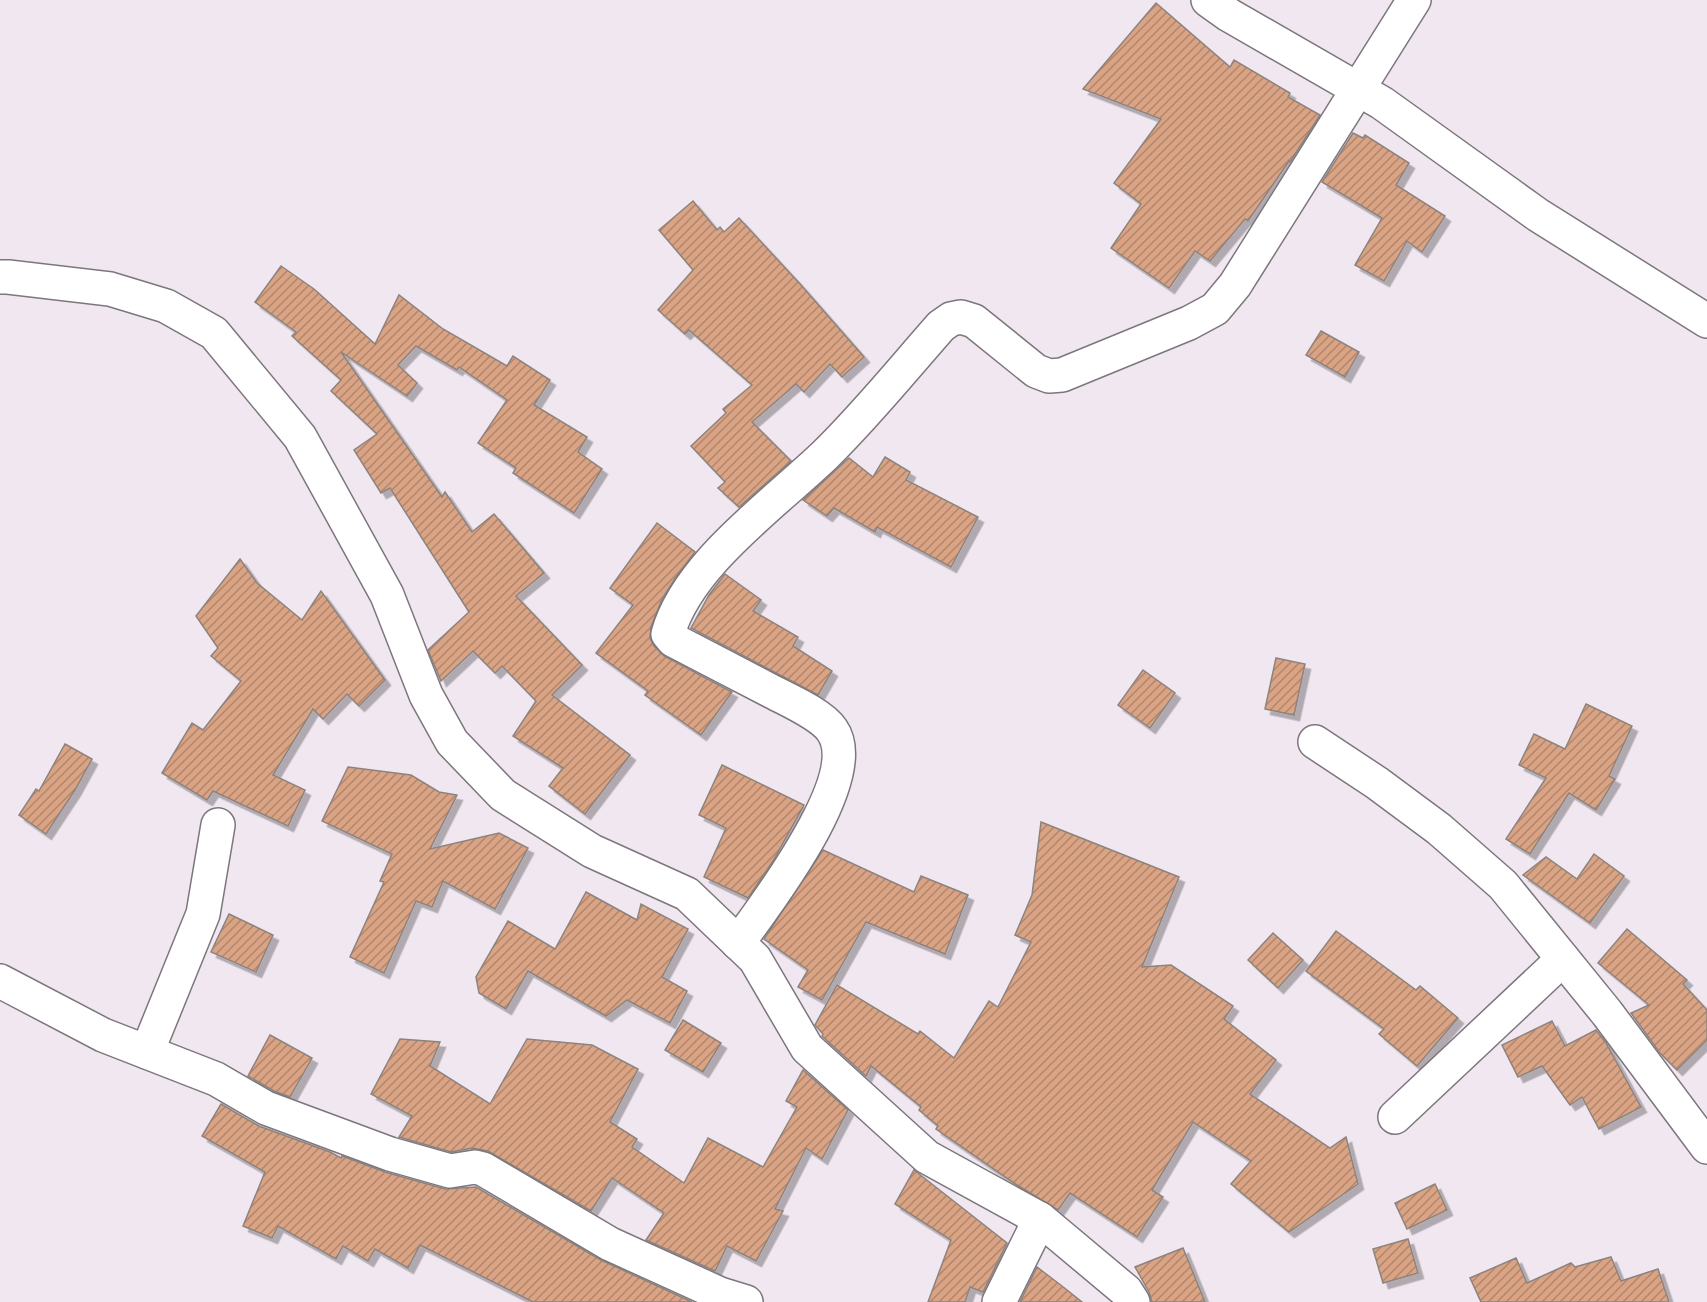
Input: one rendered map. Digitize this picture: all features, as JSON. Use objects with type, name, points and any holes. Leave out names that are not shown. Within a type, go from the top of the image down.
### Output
[{"type":"street","points":[[1208,0],[1229,15],[1382,103],[1538,215],[1707,321]]},
{"type":"street","points":[[738,943],[793,866],[811,834],[833,785],[840,750],[832,729],[811,711],[673,640],[668,634],[672,618],[708,564],[826,453],[941,326],[951,319],[961,317],[974,321],[1036,370],[1049,376],[1062,375],[1189,323],[1215,309],[1235,285],[1414,0]]},
{"type":"street","points":[[0,277],[110,290],[166,306],[214,333],[300,437],[387,595],[426,695],[452,742],[503,795],[592,851],[687,894],[754,959],[807,1048],[927,1157],[1040,1220],[1126,1291],[1133,1302]]},
{"type":"street","points":[[1315,742],[1439,828],[1503,885],[1607,1013],[1707,1147]]},
{"type":"street","points":[[147,1052],[203,914],[218,825]]},
{"type":"street","points":[[1395,1118],[1563,959]]},
{"type":"street","points":[[0,981],[103,1035],[216,1079],[266,1108],[390,1154],[450,1171],[475,1167],[483,1169],[610,1244],[720,1294],[746,1302]]},
{"type":"street","points":[[999,1302],[1040,1220]]},
{"type":"building","points":[[1156,3],[1230,67],[1234,60],[1290,93],[1288,97],[1320,115],[1248,221],[1245,219],[1210,261],[1195,251],[1169,288],[1111,248],[1141,204],[1114,183],[1161,119],[1083,89]]},
{"type":"building","points":[[1353,133],[1363,138],[1365,135],[1409,163],[1396,185],[1445,216],[1422,252],[1407,241],[1384,281],[1355,265],[1382,218],[1322,182]]},
{"type":"building","points":[[693,201],[717,230],[720,227],[724,232],[739,218],[864,357],[842,377],[830,364],[804,392],[796,384],[752,422],[791,461],[739,507],[718,488],[725,482],[691,446],[726,413],[723,409],[752,385],[689,330],[685,334],[658,310],[693,270],[659,230]]},
{"type":"building","points":[[281,266],[314,289],[375,344],[399,295],[443,329],[507,366],[513,356],[550,380],[534,405],[587,437],[578,452],[602,469],[574,513],[513,473],[516,468],[478,443],[507,400],[459,367],[457,370],[416,346],[398,365],[417,383],[407,396],[341,352],[442,497],[445,492],[472,532],[494,514],[544,573],[516,596],[582,665],[552,695],[630,755],[585,814],[549,786],[563,768],[513,736],[536,701],[502,666],[495,673],[473,651],[441,681],[428,650],[469,612],[390,488],[381,493],[354,450],[377,434],[331,391],[341,380],[292,336],[296,332],[255,302]]},
{"type":"building","points":[[1321,331],[1359,352],[1345,377],[1306,355]]},
{"type":"building","points":[[885,457],[910,472],[906,480],[978,517],[951,567],[877,527],[875,532],[834,508],[827,516],[803,500],[849,458],[873,477]]},
{"type":"building","points":[[657,523],[695,552],[662,599],[651,627],[650,638],[664,656],[732,692],[701,735],[645,695],[648,691],[596,653],[633,605],[610,588]]},
{"type":"building","points":[[240,559],[257,583],[302,620],[321,591],[385,680],[359,706],[347,694],[323,719],[313,709],[273,775],[305,790],[288,826],[213,791],[207,800],[162,773],[192,723],[203,730],[241,681],[211,656],[218,648],[196,616]]},
{"type":"building","points":[[725,574],[761,600],[753,611],[798,637],[793,646],[832,671],[818,695],[691,628],[709,595]]},
{"type":"building","points":[[1276,658],[1305,664],[1294,715],[1265,709]]},
{"type":"building","points":[[1143,670],[1175,693],[1150,728],[1118,705]]},
{"type":"building","points":[[1586,704],[1632,726],[1609,776],[1615,779],[1596,810],[1569,793],[1530,854],[1506,839],[1546,778],[1519,765],[1534,734],[1565,749]]},
{"type":"building","points":[[65,744],[92,759],[46,834],[19,815],[36,789],[39,791]]},
{"type":"building","points":[[722,765],[804,805],[773,861],[748,898],[704,877],[726,828],[699,815]]},
{"type":"building","points":[[348,767],[411,775],[439,792],[457,795],[430,849],[499,833],[528,848],[495,909],[443,881],[432,907],[416,901],[384,973],[350,957],[384,882],[380,881],[392,854],[322,821]]},
{"type":"building","points":[[1041,822],[1179,877],[1142,967],[1171,965],[1233,1006],[1224,1019],[1276,1060],[1250,1094],[1330,1148],[1346,1137],[1358,1184],[1289,1232],[1231,1184],[1251,1161],[1193,1122],[1152,1190],[1163,1197],[1137,1237],[1070,1193],[1058,1210],[1017,1185],[936,1129],[938,1126],[919,1110],[921,1107],[871,1066],[866,1076],[822,1036],[823,1034],[815,1025],[837,985],[918,1034],[920,1031],[954,1058],[989,1001],[998,1007],[1031,942],[1015,935],[1032,895]]},
{"type":"building","points":[[823,850],[914,892],[921,876],[968,895],[945,954],[866,922],[822,1000],[798,987],[808,970],[764,939]]},
{"type":"building","points":[[1594,854],[1624,876],[1590,923],[1523,875],[1546,857],[1577,879]]},
{"type":"building","points":[[586,892],[637,920],[641,904],[688,929],[662,977],[687,991],[670,1023],[627,1000],[606,1016],[528,971],[506,1009],[479,993],[476,977],[508,921],[555,949]]},
{"type":"building","points":[[229,914],[273,935],[256,972],[211,952]]},
{"type":"building","points":[[1627,929],[1687,980],[1683,984],[1707,1010],[1707,1040],[1677,1070],[1660,1053],[1631,1013],[1649,1005],[1598,963]]},
{"type":"building","points":[[1336,931],[1416,990],[1420,986],[1458,1018],[1417,1066],[1379,1034],[1384,1029],[1306,971]]},
{"type":"building","points":[[1273,933],[1303,960],[1278,988],[1248,960]]},
{"type":"building","points":[[683,1020],[721,1043],[703,1072],[665,1050]]},
{"type":"building","points":[[1552,1021],[1565,1046],[1596,1030],[1606,1043],[1641,1107],[1599,1129],[1582,1097],[1570,1105],[1542,1066],[1518,1077],[1502,1045]]},
{"type":"building","points":[[270,1035],[312,1058],[290,1097],[248,1076]]},
{"type":"building","points":[[400,1039],[440,1042],[430,1066],[490,1104],[527,1039],[592,1045],[638,1069],[610,1122],[637,1139],[632,1147],[684,1183],[708,1138],[763,1167],[797,1107],[786,1101],[803,1070],[848,1110],[822,1159],[806,1148],[775,1209],[783,1211],[756,1261],[727,1246],[715,1271],[646,1240],[664,1213],[612,1178],[591,1211],[488,1151],[472,1148],[451,1152],[399,1137],[412,1116],[371,1094]]},
{"type":"building","points":[[221,1104],[259,1126],[341,1158],[342,1156],[385,1172],[445,1189],[476,1187],[601,1260],[692,1302],[533,1302],[420,1245],[408,1268],[375,1249],[368,1261],[343,1246],[336,1259],[278,1226],[272,1238],[243,1226],[265,1172],[202,1136]]},
{"type":"building","points":[[914,1170],[1007,1243],[983,1292],[970,1287],[965,1302],[928,1302],[951,1240],[895,1204]]},
{"type":"building","points":[[1435,1184],[1447,1210],[1407,1229],[1395,1203]]},
{"type":"building","points":[[1408,1239],[1418,1273],[1383,1283],[1373,1249]]},
{"type":"building","points":[[1183,1248],[1205,1302],[1152,1302],[1135,1267]]},
{"type":"building","points":[[1611,1257],[1621,1281],[1658,1269],[1669,1302],[1481,1302],[1470,1278],[1516,1258],[1527,1283],[1571,1263],[1575,1267]]},
{"type":"building","points":[[1037,1267],[1062,1286],[1082,1302],[1020,1302]]}]
